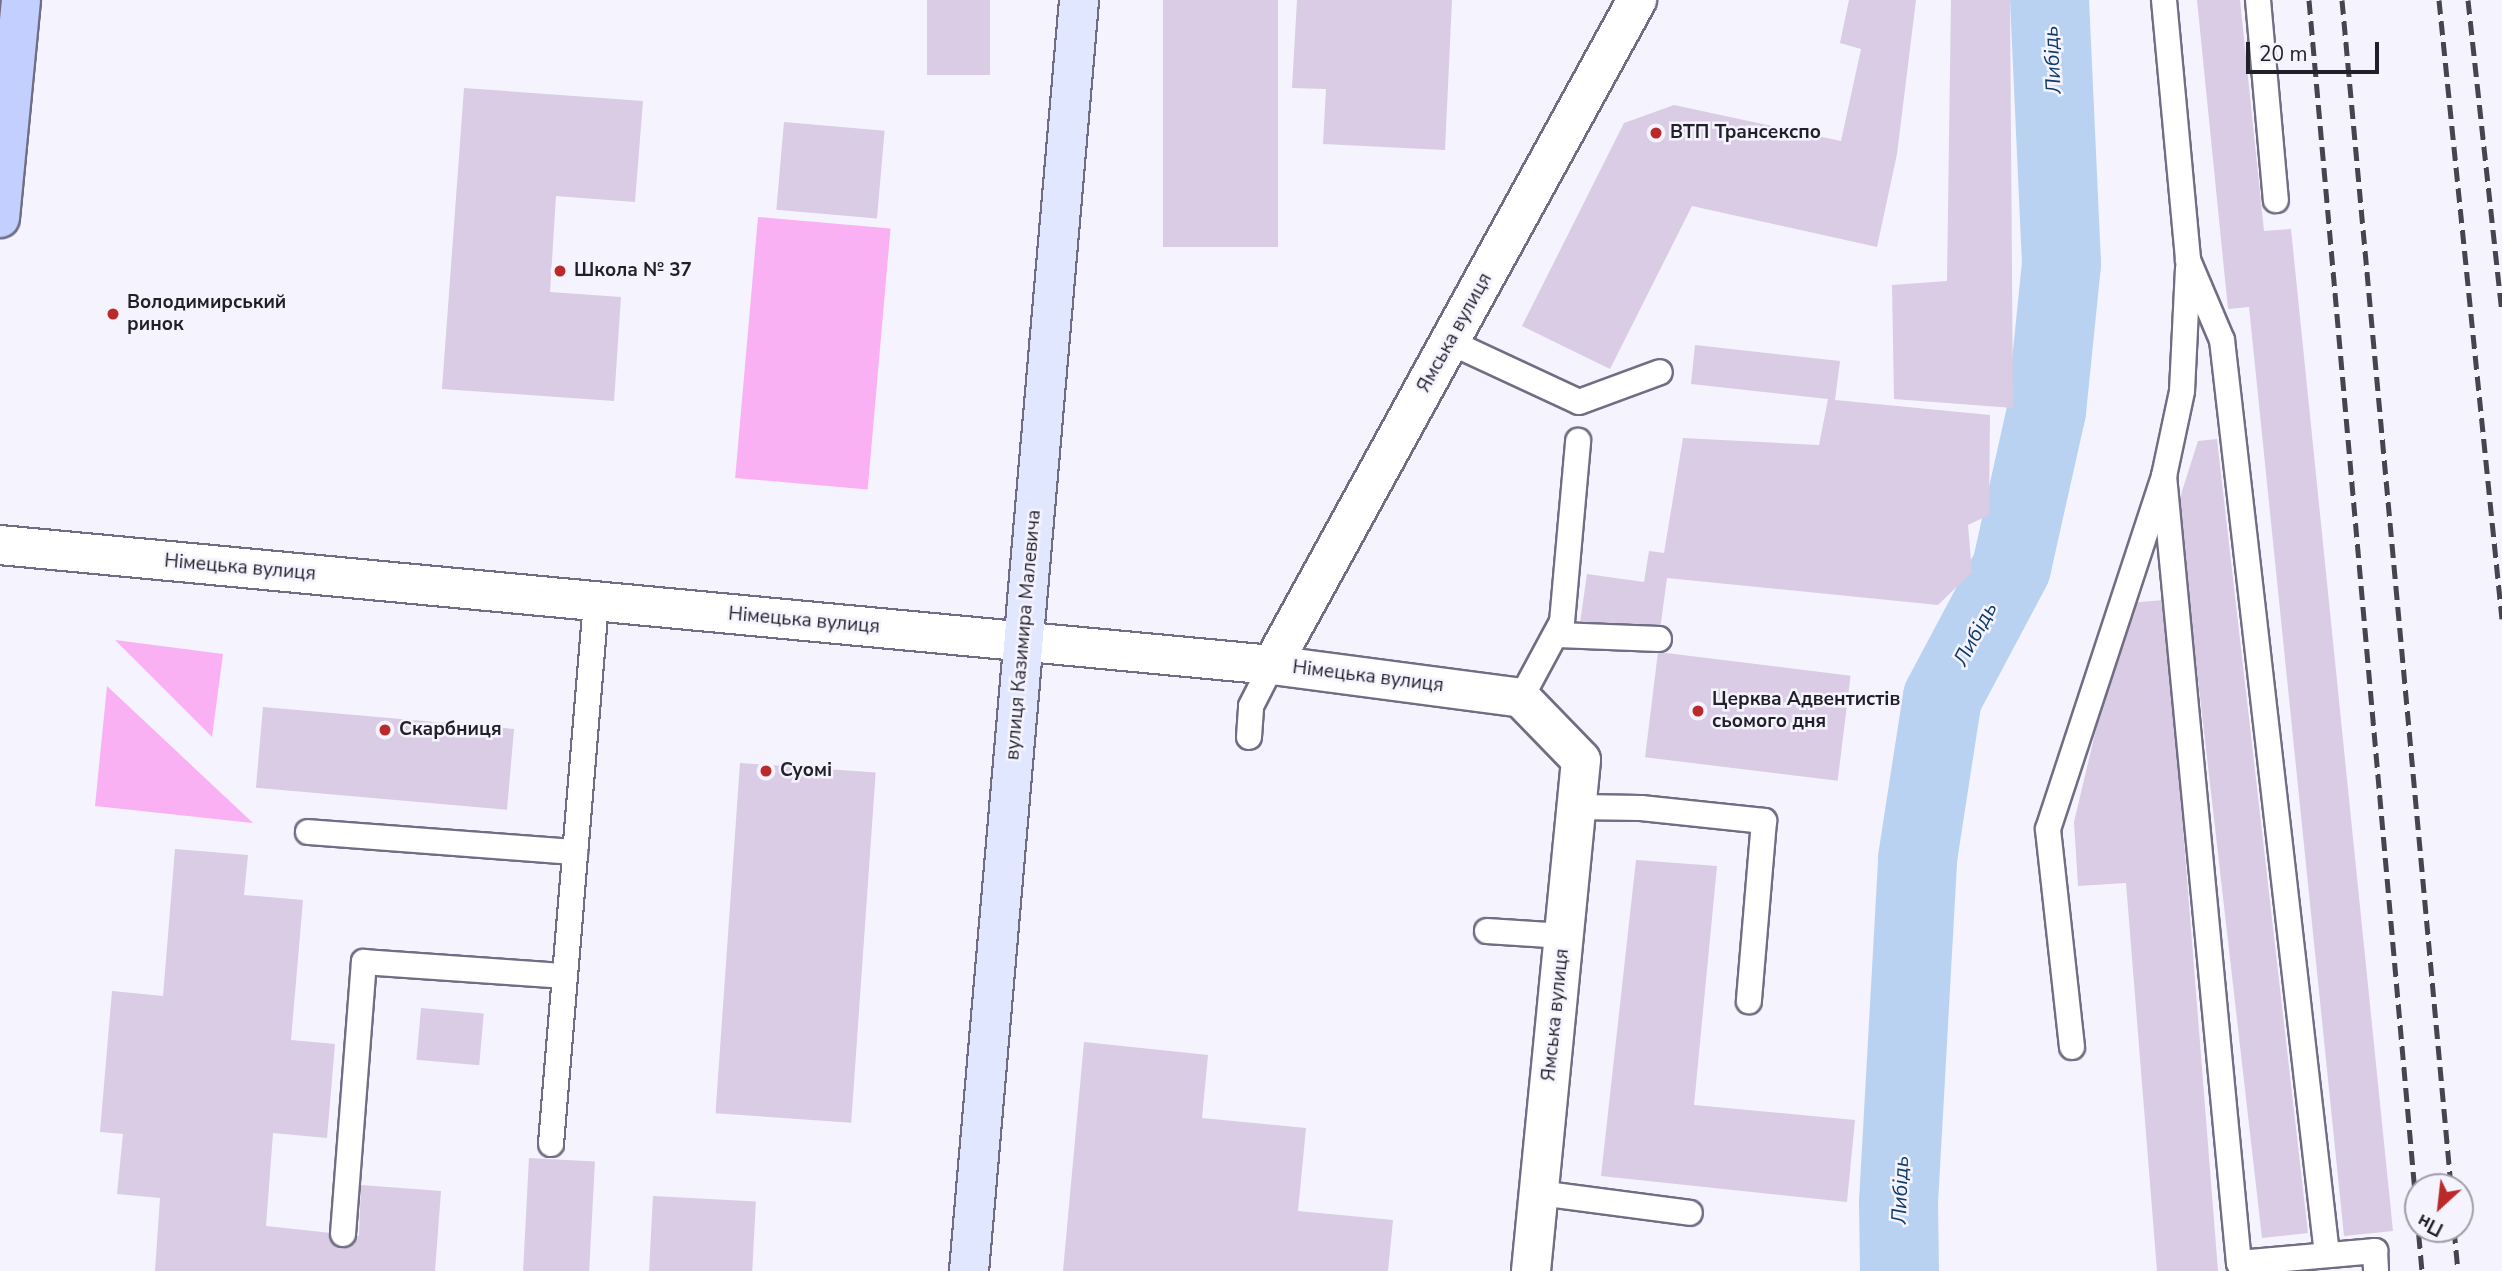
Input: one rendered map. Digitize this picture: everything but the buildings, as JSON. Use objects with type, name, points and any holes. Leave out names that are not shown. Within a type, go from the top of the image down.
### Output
[{"type":"main road","points":[[0,218],[21,0]]},
{"type":"main road","name":"вулиця Казимира Малевича","points":[[969,1271],[1079,0]]},
{"type":"street","name":"Ямська вулиця","points":[[1272,665],[1637,0]]},
{"type":"street","name":"Німецька вулиця","points":[[0,545],[1272,665],[1521,698]]},
{"type":"street","name":"Ямська вулиця","points":[[1521,698],[1581,760],[1531,1271]]},
{"type":"lane","points":[[2072,1047],[2048,828],[2164,476],[2182,391],[2188,260],[2164,0]]},
{"type":"lane","points":[[2258,0],[2276,200]]},
{"type":"lane","points":[[2188,260],[2222,340],[2328,1255]]},
{"type":"lane","points":[[1450,342],[1579,402],[1660,372]]},
{"type":"lane","points":[[1521,698],[1558,635],[1578,442]]},
{"type":"lane","points":[[2164,476],[2239,1263],[2375,1251],[2376,1271]]},
{"type":"lane","points":[[551,1144],[596,602]]},
{"type":"lane","points":[[1558,635],[1659,639]]},
{"type":"lane","points":[[1249,737],[1251,706],[1272,665]]},
{"type":"lane","points":[[1577,807],[1640,808],[1764,821],[1749,1002]]},
{"type":"lane","points":[[308,832],[575,852]]},
{"type":"lane","points":[[1487,931],[1564,936]]},
{"type":"lane","points":[[343,1234],[365,962],[565,976]]},
{"type":"lane","points":[[1539,1194],[1690,1213]]},
{"type":"shaded area","points":[[758,217],[890,229],[868,490],[735,478]]},
{"type":"shaded area","points":[[115,640],[223,654],[212,737]]},
{"type":"shaded area","points":[[107,686],[253,823],[95,806]]},
{"type":"waterway","name":"Либідь","points":[[1899,1271],[1898,1202],[1917,858],[1942,697],[2011,567],[2046,411],[2061,263],[2049,0]]},
{"type":"railway","points":[[2309,0],[2422,1271]]},
{"type":"railway","points":[[2342,0],[2450,1173]]},
{"type":"railway","points":[[2439,0],[2502,619]]},
{"type":"railway","points":[[2468,0],[2502,312]]},
{"type":"railway","points":[[2455,1243],[2458,1271]]},
{"type":"place","name":"ВТП Трансекспо","points":[[1656,133]]},
{"type":"place","name":"Школа № 37","points":[[560,271]]},
{"type":"place","name":"Володимирський ринок","points":[[113,314]]},
{"type":"place","name":"Церква Адвентистів сьомого дня","points":[[1698,711]]},
{"type":"place","name":"Скарбниця","points":[[385,730]]},
{"type":"place","name":"Суомі","points":[[766,771]]}]
